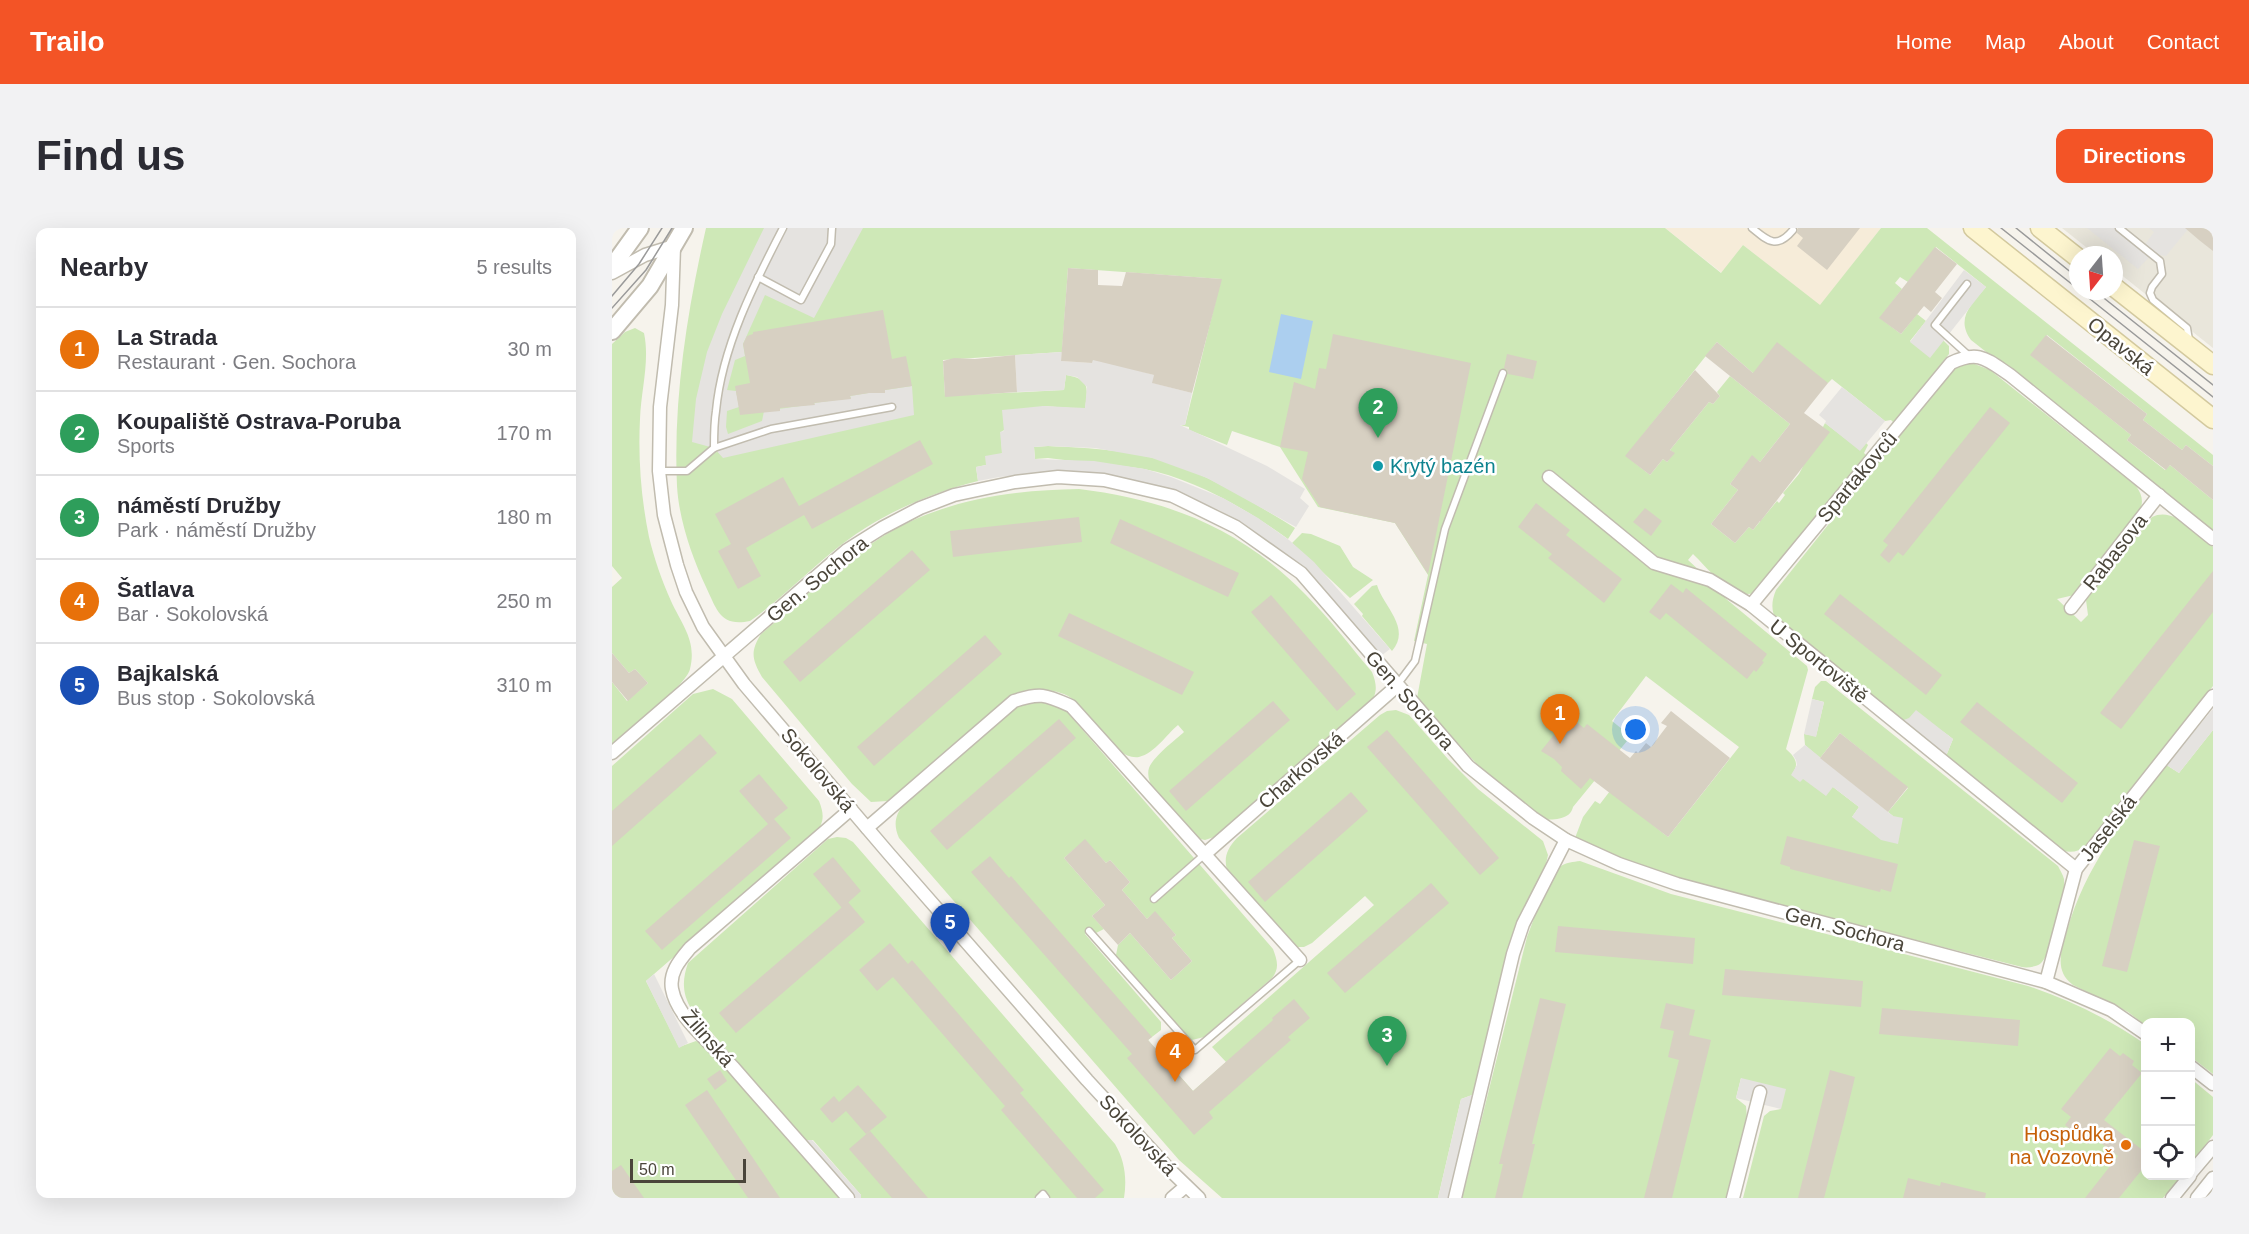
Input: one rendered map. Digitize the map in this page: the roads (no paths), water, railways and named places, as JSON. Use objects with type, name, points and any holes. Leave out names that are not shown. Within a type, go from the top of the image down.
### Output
[{"type":"main road","name":"Opavská","points":[[1972,228],[2213,419]]},
{"type":"main road","points":[[2040,228],[2069,251]]},
{"type":"main road","points":[[2123,294],[2213,365]]},
{"type":"street","points":[[612,267],[640,228]]},
{"type":"street","name":"Sokolovská","points":[[675,228],[672,305],[660,407],[659,471],[664,515],[680,576],[703,627],[723,656],[867,828],[1087,1080],[1199,1198]]},
{"type":"street","points":[[612,331],[650,286],[684,228]]},
{"type":"street","points":[[612,273],[645,255],[674,246]]},
{"type":"street","points":[[1968,355],[1986,360],[2010,375],[2213,539]]},
{"type":"street","name":"Spartakovců","points":[[1751,605],[1951,363],[1968,355]]},
{"type":"street","name":"Gen. Sochora","points":[[612,753],[847,550],[882,528],[920,508],[954,495],[1015,482],[1058,477],[1104,480],[1173,496],[1236,527],[1300,573],[1468,766],[1533,818],[1566,840],[1619,864],[1677,884],[2046,982],[2111,1010],[2141,1031]]},
{"type":"street","name":"U Sportoviště","points":[[1548,477],[1654,563],[1710,580],[1751,605],[2076,869]]},
{"type":"street","name":"Rabasova","points":[[2071,608],[2159,495]]},
{"type":"street","name":"Charkovská","points":[[1206,854],[1397,686]]},
{"type":"street","points":[[867,828],[1014,701],[1035,694],[1071,706],[1300,960]]},
{"type":"street","name":"Jaselská","points":[[2046,982],[2076,869],[2213,696]]},
{"type":"street","name":"Žilinská","points":[[848,1198],[691,1023],[676,999],[672,983],[676,966],[690,948],[851,809]]},
{"type":"street","points":[[1455,1198],[1513,954],[1523,924],[1566,840]]},
{"type":"street","points":[[2195,1070],[2213,1084]]},
{"type":"street","points":[[1733,1198],[1760,1092]]},
{"type":"street","points":[[2195,1169],[2213,1147]]},
{"type":"street","points":[[2197,1198],[2213,1178]]},
{"type":"street","points":[[2172,1198],[2186,1180]]},
{"type":"street","points":[[1172,1198],[1186,1186]]},
{"type":"lane","points":[[714,448],[716,410],[723,371],[758,277],[783,228]]},
{"type":"lane","points":[[758,277],[801,300],[831,244],[832,228]]},
{"type":"lane","points":[[1752,228],[1769,240],[1778,242],[1784,240],[1793,230]]},
{"type":"lane","points":[[2119,228],[2160,261],[2162,274],[2150,293],[2153,300],[2187,328],[2190,347]]},
{"type":"lane","points":[[1967,284],[1935,325],[1968,355]]},
{"type":"lane","points":[[1397,686],[1415,661],[1445,529],[1503,373]]},
{"type":"lane","points":[[659,471],[687,471],[714,448],[771,429],[892,407]]},
{"type":"lane","points":[[1154,899],[1206,854]]},
{"type":"lane","points":[[1089,931],[1195,1050],[1300,960]]},
{"type":"lane","points":[[1039,1198],[1043,1194],[1046,1198]]},
{"type":"water","points":[[1281,314],[1313,321],[1301,379],[1269,372]]},
{"type":"tram line","points":[[612,296],[639,264],[662,228]]},
{"type":"tram line","points":[[612,308],[646,270],[672,228]]},
{"type":"tram line","points":[[2001,228],[2069,282]]},
{"type":"tram line","points":[[2016,228],[2069,271]]},
{"type":"tram line","points":[[2091,300],[2213,397]]},
{"type":"tram line","points":[[2106,300],[2213,385]]},
{"type":"place","name":"Koupaliště Ostrava-Poruba","points":[[1378,438]]},
{"type":"place","name":"Krytý bazén","points":[[1378,466]]},
{"type":"place","name":"La Strada","points":[[1560,744]]},
{"type":"place","name":"Bajkalská","points":[[950,953]]},
{"type":"place","name":"náměstí Družby","points":[[1387,1066]]},
{"type":"place","name":"Šatlava","points":[[1175,1082]]},
{"type":"place","name":"Hospůdka na Vozovně","points":[[2126,1145]]}]
